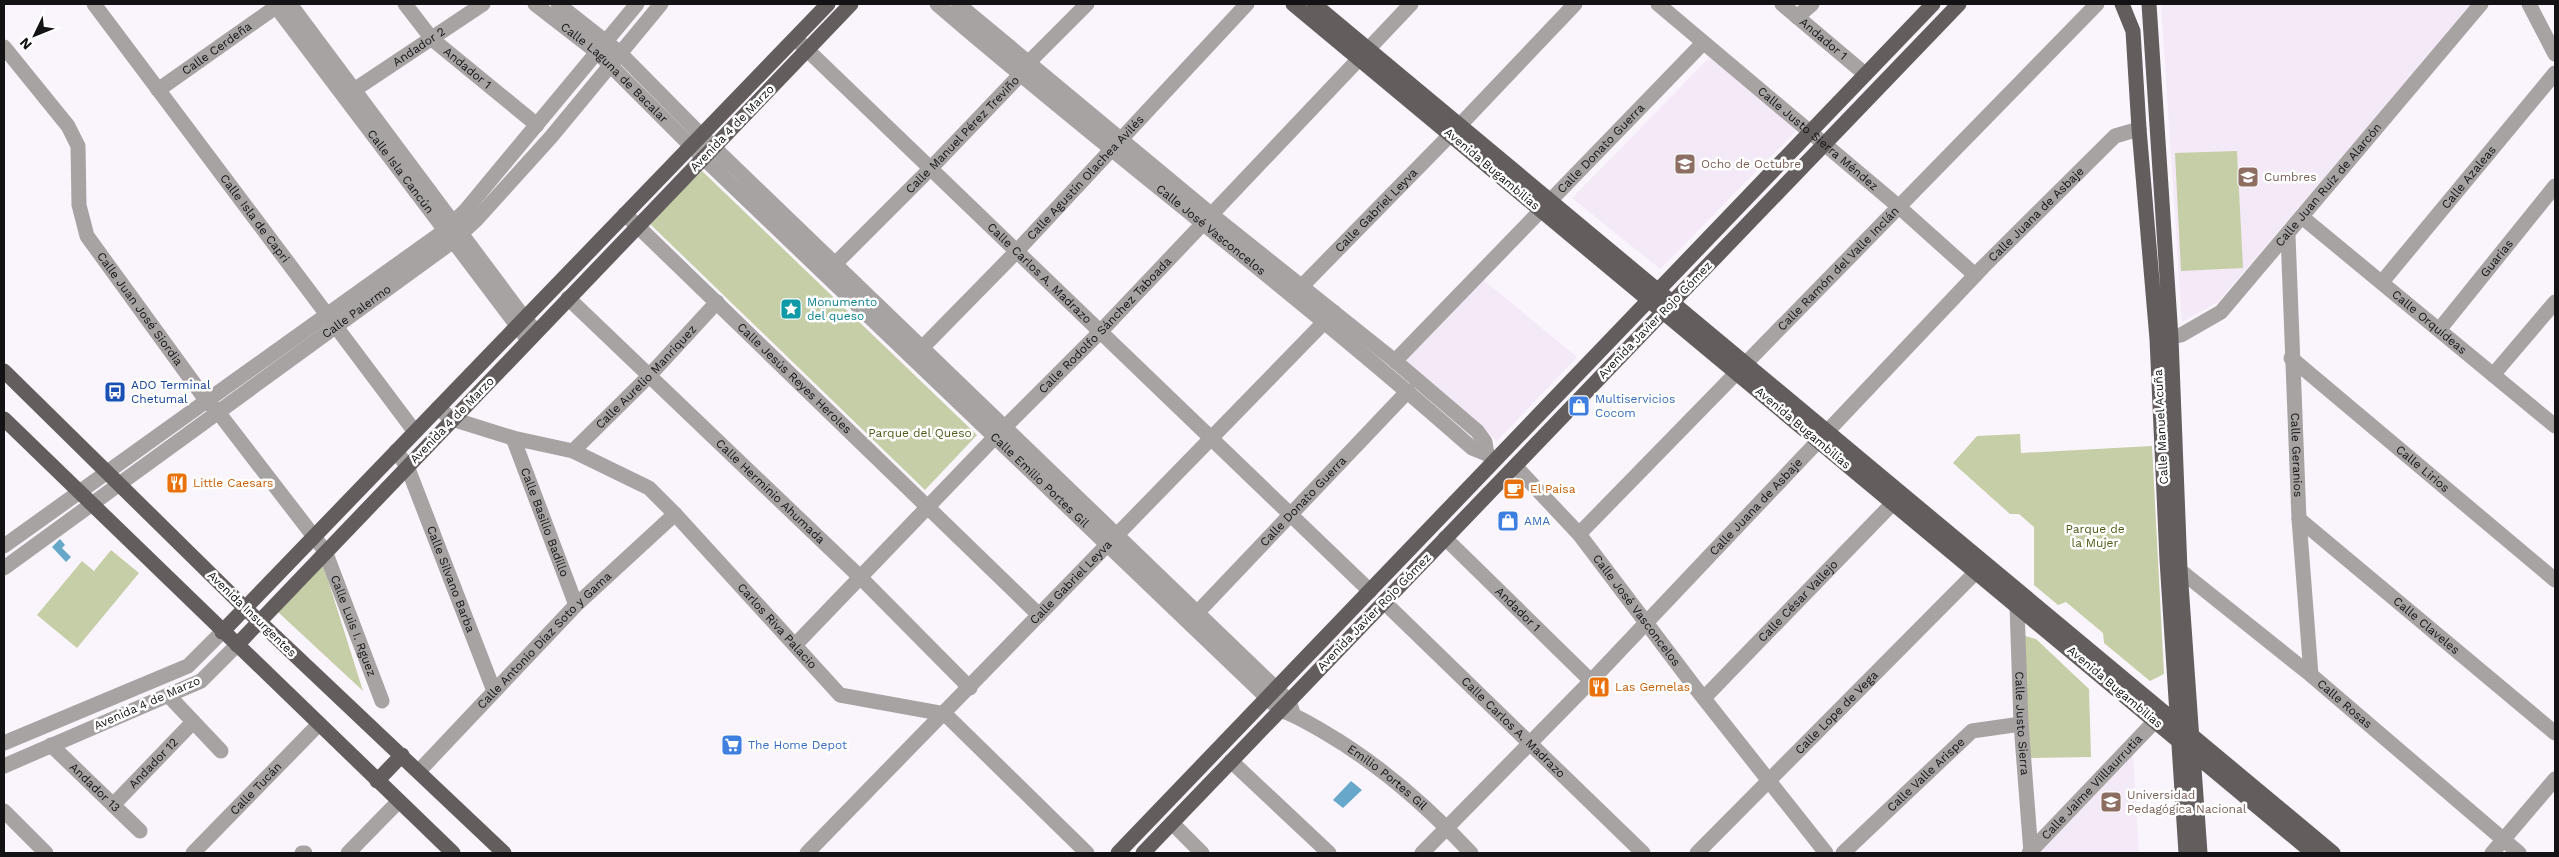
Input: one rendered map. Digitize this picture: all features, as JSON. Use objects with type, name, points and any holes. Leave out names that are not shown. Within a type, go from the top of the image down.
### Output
[{"type":"main road","name":"Avenida 4 de Marzo","points":[[222,632],[828,4]]},
{"type":"main road","name":"Avenida 4 de Marzo","points":[[237,644],[851,4]]},
{"type":"main road","name":"Avenida Bugambilias","points":[[1292,4],[1363,53]]},
{"type":"main road","name":"Avenida Bugambilias","points":[[1314,4],[1363,53],[2019,600],[2155,721],[2187,739],[2333,853]]},
{"type":"main road","name":"Avenida Javier Rojo Gómez","points":[[1118,853],[1370,591],[1490,458],[1654,295],[1933,4]]},
{"type":"main road","name":"Avenida Javier Rojo Gómez","points":[[1143,853],[1231,761],[1287,708],[1445,538],[1959,4]]},
{"type":"main road","name":"Calle Manuel Acuña","points":[[2122,4],[2133,31],[2139,129],[2164,339],[2167,560],[2179,724]]},
{"type":"main road","name":"Calle Manuel Acuña","points":[[2149,4],[2164,339],[2180,570],[2187,739],[2186,853]]},
{"type":"main road","name":"Avenida Insurgentes","points":[[4,371],[108,471],[245,608],[504,853]]},
{"type":"main road","points":[[4,419],[451,852]]},
{"type":"main road","name":"Avenida Bugambilias","points":[[1823,436],[1893,503],[1976,572],[2019,600],[2179,724],[2187,739]]},
{"type":"main road","name":"Calle Manuel Acuña","points":[[2187,739],[2194,752],[2200,853]]},
{"type":"main road","points":[[2194,752],[2313,853]]},
{"type":"main road","points":[[377,780],[402,755]]},
{"type":"street","name":"Calle Isla de Capri","points":[[94,4],[415,432]]},
{"type":"street","name":"Calle Cerdeña","points":[[158,90],[280,4]]},
{"type":"street","name":"Calle Isla Cancún","points":[[280,4],[354,90],[453,232]]},
{"type":"street","name":"Calle Isla Cancún","points":[[280,4],[532,335]]},
{"type":"street","name":"Andador 1","points":[[405,4],[432,39],[537,125]]},
{"type":"street","name":"Andador 2","points":[[354,90],[483,4]]},
{"type":"street","name":"Calle Laguna de Bacalar","points":[[535,4],[602,46],[620,53],[696,140]]},
{"type":"street","name":"Calle Laguna de Bacalar","points":[[558,4],[602,46],[610,65],[696,140]]},
{"type":"street","name":"Calle Palermo","points":[[453,232],[465,211],[637,4]]},
{"type":"street","name":"Calle Palermo","points":[[4,568],[218,412],[331,321],[453,232],[551,137],[661,4]]},
{"type":"street","name":"Calle José Vasconcelos","points":[[937,4],[1024,69],[1118,144],[1207,220],[1330,317],[1395,361],[1477,431],[1485,442],[1490,458]]},
{"type":"street","name":"Calle José Vasconcelos","points":[[958,4],[1024,69]]},
{"type":"street","name":"Calle Manuel Pérez Treviño","points":[[830,269],[931,168],[1087,4]]},
{"type":"street","name":"Calle Agustín Olachea Avilés","points":[[917,352],[1016,252],[1247,4]]},
{"type":"street","name":"Calle Rodolfo Sánchez Taboada","points":[[796,644],[1000,432],[1101,331],[1411,4]]},
{"type":"street","name":"Calle Gabriel Leyva","points":[[1302,286],[1575,4]]},
{"type":"street","name":"Calle Justo Sierra Méndez","points":[[1658,4],[1898,206],[1975,275]]},
{"type":"street","name":"Andador 1","points":[[1782,4],[1865,74]]},
{"type":"street","points":[[1797,17],[1812,4]]},
{"type":"street","name":"Calle Ramón del Valle Inclán","points":[[1580,534],[2097,4]]},
{"type":"street","name":"Calle Juan Ruíz de Alarcón","points":[[2164,339],[2221,312],[2288,235],[2481,4]]},
{"type":"street","points":[[2529,4],[2555,54]]},
{"type":"street","name":"Calle Carlos A. Madrazo","points":[[795,38],[1016,252],[1101,331],[1289,516],[1370,591]]},
{"type":"street","name":"Calle Donato Guerra","points":[[1395,361],[1703,42]]},
{"type":"street","name":"Calle Juan José Siordia","points":[[4,47],[68,126],[78,146],[79,205],[86,236],[206,400],[218,412],[325,551]]},
{"type":"street","name":"Calle Azaleas","points":[[2382,282],[2555,73]]},
{"type":"street","name":"Calle Juana de Asbaje","points":[[1422,853],[1591,681],[1975,275],[2116,136],[2139,129]]},
{"type":"street","name":"Calle Emilio Portes Gil","points":[[696,140],[1287,708]]},
{"type":"street","name":"Guarias","points":[[2439,330],[2555,186]]},
{"type":"street","name":"Calle Jesús Reyes Heroles","points":[[625,214],[1039,615]]},
{"type":"street","name":"Calle Orquídeas","points":[[2302,217],[2555,426]]},
{"type":"street","name":"Calle José Vasconcelos","points":[[1207,220],[1302,286],[1330,317],[1408,391],[1472,448],[1490,458]]},
{"type":"street","name":"Calle Geranios","points":[[2288,235],[2291,358],[2299,519],[2311,675]]},
{"type":"street","name":"Calle Herminio Ahumada","points":[[568,298],[648,377],[861,578],[970,688]]},
{"type":"street","name":"Calle Aurelio Manriquez","points":[[573,451],[648,377],[717,302]]},
{"type":"street","points":[[2494,375],[2555,302]]},
{"type":"street","name":"Calle Gabriel Leyva","points":[[807,853],[945,714],[1330,317]]},
{"type":"street","name":"Calle Palermo","points":[[4,546],[206,400],[331,321]]},
{"type":"street","name":"Calle Lirios","points":[[2291,358],[2555,580]]},
{"type":"street","name":"Calle Donato Guerra","points":[[1198,613],[1408,391]]},
{"type":"street","points":[[438,408],[452,419]]},
{"type":"street","name":"Carlos Riva Palacio","points":[[452,419],[513,438],[573,451],[649,488],[676,514],[796,644],[840,695],[945,714]]},
{"type":"street","name":"Calle Basilio Badillo","points":[[513,438],[576,605]]},
{"type":"street","name":"Calle Silvano Barba","points":[[396,451],[407,466],[494,691]]},
{"type":"street","name":"Calle José Vasconcelos","points":[[1515,466],[1580,534],[1704,698],[1826,853]]},
{"type":"street","name":"Calle César Vallejo","points":[[1704,698],[1893,503]]},
{"type":"street","name":"Calle Antonio Díaz Soto y Gama","points":[[419,771],[576,605],[676,514]]},
{"type":"street","name":"Calle Claveles","points":[[2299,519],[2555,733]]},
{"type":"street","name":"Andador 1","points":[[1445,538],[1591,681]]},
{"type":"street","name":"Calle Emilio Portes Gil","points":[[1112,540],[1198,613],[1271,693]]},
{"type":"street","name":"Calle Luis I. Rguez","points":[[325,551],[382,701]]},
{"type":"street","name":"Calle Rosas","points":[[2167,560],[2311,675],[2519,853]]},
{"type":"street","name":"Calle Lope de Vega","points":[[1696,853],[1976,572]]},
{"type":"street","name":"Calle Justo Sierra","points":[[2019,600],[2021,724],[2030,853]]},
{"type":"street","name":"Calle Carlos A. Madrazo","points":[[1384,602],[1636,851]]},
{"type":"street","name":"Avenida 4 de Marzo","points":[[4,743],[188,666],[222,632]]},
{"type":"street","name":"Avenida 4 de Marzo","points":[[4,766],[201,681],[237,644]]},
{"type":"street","points":[[168,695],[221,751]]},
{"type":"street","name":"Emilio Portes Gil","points":[[1287,708],[1392,778],[1447,828],[1471,853]]},
{"type":"street","points":[[945,714],[1087,853]]},
{"type":"street","name":"Calle Jaime Viillaurrutia","points":[[2030,853],[2155,721]]},
{"type":"street","name":"Andador 12","points":[[113,805],[193,722]]},
{"type":"street","name":"Calle Tucán","points":[[193,853],[319,724]]},
{"type":"street","name":"Calle Valle Arispe","points":[[1843,853],[1972,731],[2021,724]]},
{"type":"street","name":"Andador 13","points":[[51,745],[140,831]]},
{"type":"street","points":[[1231,761],[1329,853]]},
{"type":"street","points":[[2492,853],[2555,779]]},
{"type":"street","points":[[348,853],[399,801]]},
{"type":"street","points":[[4,811],[46,853]]},
{"type":"street","points":[[1172,823],[1202,853]]},
{"type":"shaded area","name":"Cumbres","points":[[2161,4],[2472,4],[2218,302],[2182,322]]},
{"type":"shaded area","name":"Ocho de Octubre","points":[[1710,57],[1798,129],[1660,269],[1572,198]]},
{"type":"shaded area","points":[[1481,278],[1577,357],[1497,441],[1402,360]]},
{"type":"shaded area","name":"Universidad Pedagógica Nacional","points":[[2133,755],[2139,853],[2039,853]]},
{"type":"green space","points":[[2237,151],[2243,268],[2181,271],[2175,153]]},
{"type":"green space","name":"Parque del Queso","points":[[702,171],[977,435],[925,490],[648,222]]},
{"type":"green space","name":"Parque de la Mujer","points":[[2020,434],[2021,453],[2152,446],[2164,674],[2150,681],[2104,643],[2103,633],[2066,602],[2058,605],[2034,585],[2034,527],[2019,514],[2010,514],[1953,463],[1977,436]]},
{"type":"green space","points":[[111,550],[139,573],[77,648],[37,615],[82,561],[94,571]]},
{"type":"green space","points":[[323,564],[363,691],[278,612]]},
{"type":"green space","points":[[2025,636],[2036,639],[2089,689],[2091,757],[2028,758]]},
{"type":"water","points":[[60,539],[65,545],[62,548],[71,557],[66,562],[52,547]]},
{"type":"water","points":[[1351,781],[1362,790],[1343,808],[1333,800]]},
{"type":"place","name":"Ocho de Octubre","points":[[1685,164]]},
{"type":"place","name":"Cumbres","points":[[2248,177]]},
{"type":"place","name":"Monumento del queso","points":[[791,309]]},
{"type":"place","name":"ADO Terminal Chetumal","points":[[115,392]]},
{"type":"place","name":"Multiservicios Cocom","points":[[1579,406]]},
{"type":"place","name":"Little Caesars","points":[[177,483]]},
{"type":"place","name":"El Paisa","points":[[1514,489]]},
{"type":"place","name":"AMA","points":[[1508,521]]},
{"type":"place","name":"Las Gemelas","points":[[1599,687]]},
{"type":"place","name":"The Home Depot","points":[[732,745]]},
{"type":"place","name":"Universidad Pedagógica Nacional","points":[[2111,802]]}]
